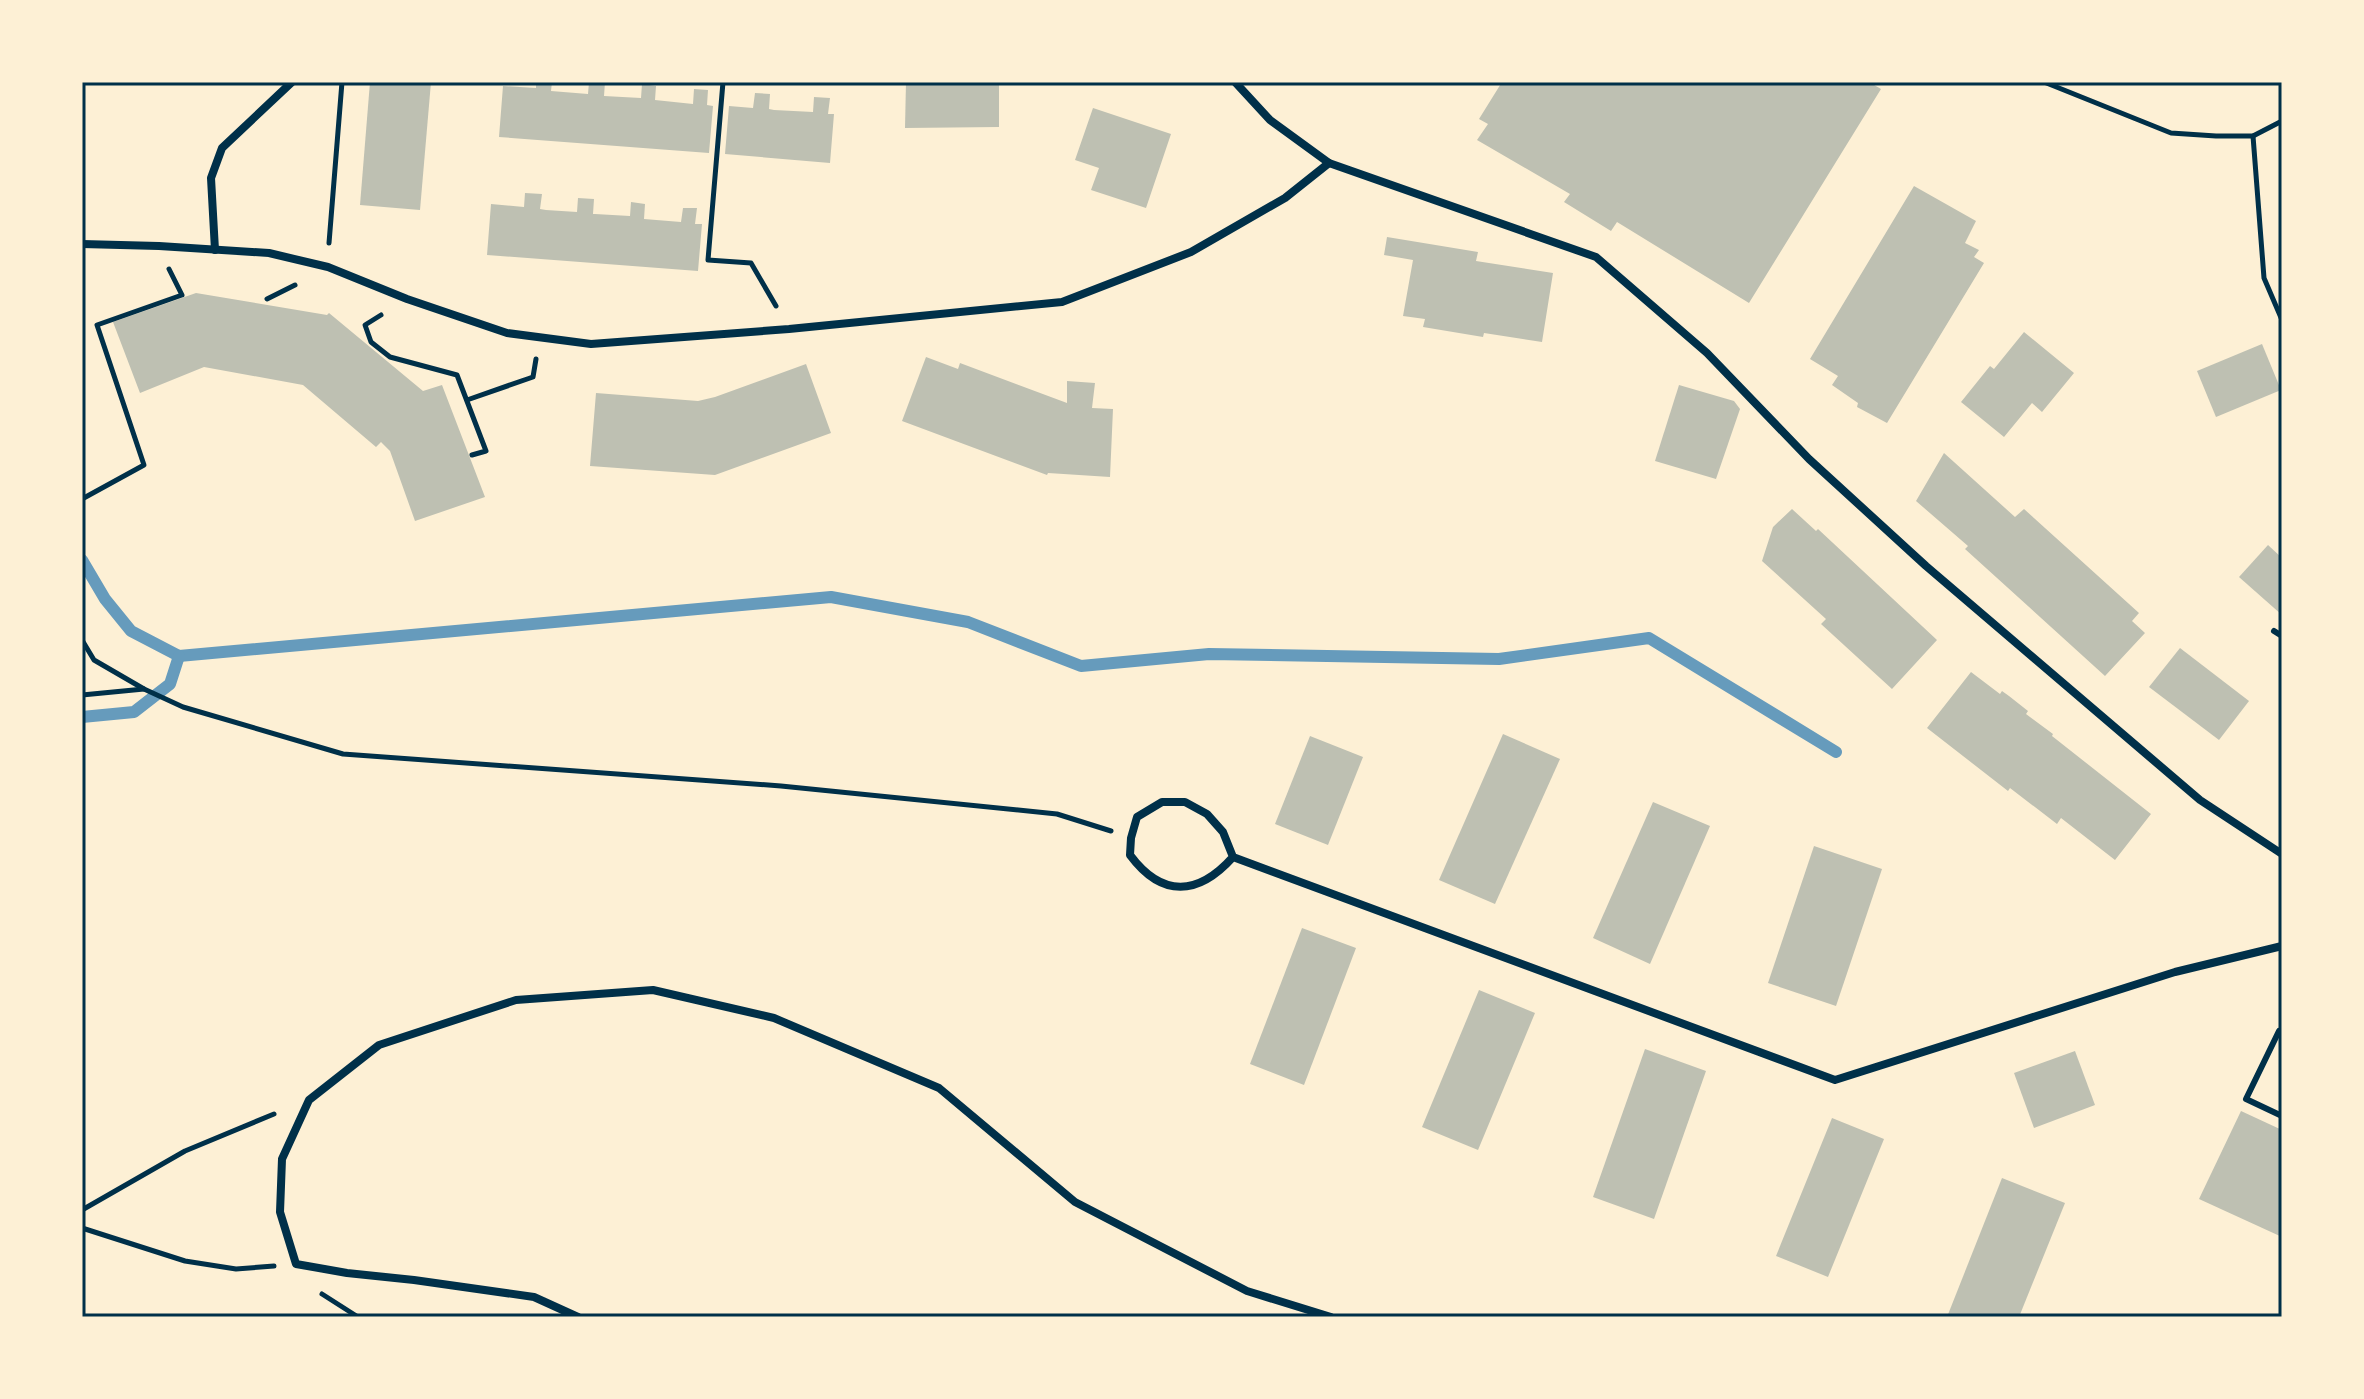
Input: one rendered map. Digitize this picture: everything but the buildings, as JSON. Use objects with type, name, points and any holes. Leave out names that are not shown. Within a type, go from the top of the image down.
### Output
[{"type":"street","points":[[215,250],[211,178],[222,148],[292,82]]},
{"type":"street","points":[[1235,82],[1270,120],[1329,163],[1596,257],[1707,353],[1809,459],[1926,566],[2200,800],[2282,854]]},
{"type":"street","points":[[82,244],[269,253],[328,267],[421,304],[507,333],[591,344],[789,329],[1062,302],[1191,252],[1285,198],[1329,163]]},
{"type":"street","points":[[1233,857],[1221,870],[1203,880],[1184,887],[1167,887],[1151,878],[1130,855],[1137,817],[1162,802],[1185,802],[1207,814],[1223,832],[1233,857],[1835,1080],[2175,972],[2282,946]]},
{"type":"street","points":[[578,1317],[534,1297],[296,1264],[280,1212],[282,1159],[309,1100],[379,1045],[502,1004],[516,1000],[653,990],[774,1018],[939,1088],[1075,1202],[1247,1291],[1331,1317]]},
{"type":"lane","points":[[2274,631],[2282,636]]},
{"type":"lane","points":[[2279,1031],[2246,1099],[2282,1116]]},
{"type":"path","points":[[329,249],[342,82]]},
{"type":"path","points":[[723,82],[708,260],[751,263],[789,329]]},
{"type":"path","points":[[2044,82],[2171,133],[2253,136],[2282,121]]},
{"type":"path","points":[[2253,136],[2264,278],[2282,320]]},
{"type":"path","points":[[82,499],[144,465],[97,325],[182,295],[159,246]]},
{"type":"path","points":[[467,400],[533,377],[540,339]]},
{"type":"path","points":[[371,342],[390,357],[457,375],[486,451],[472,455]]},
{"type":"path","points":[[82,640],[94,660],[183,707],[343,754],[781,786],[1057,814],[1131,838]]},
{"type":"path","points":[[82,695],[147,690]]},
{"type":"path","points":[[82,1210],[185,1151],[309,1100]]},
{"type":"path","points":[[82,1228],[185,1261],[236,1269],[296,1264],[324,1296],[358,1317]]},
{"type":"waterway","points":[[82,560],[105,599],[131,631],[179,656],[831,597],[968,622],[1081,666],[1209,654],[1499,659],[1649,638],[1836,752]]},
{"type":"waterway","points":[[82,717],[134,712],[170,684],[179,656]]}]
